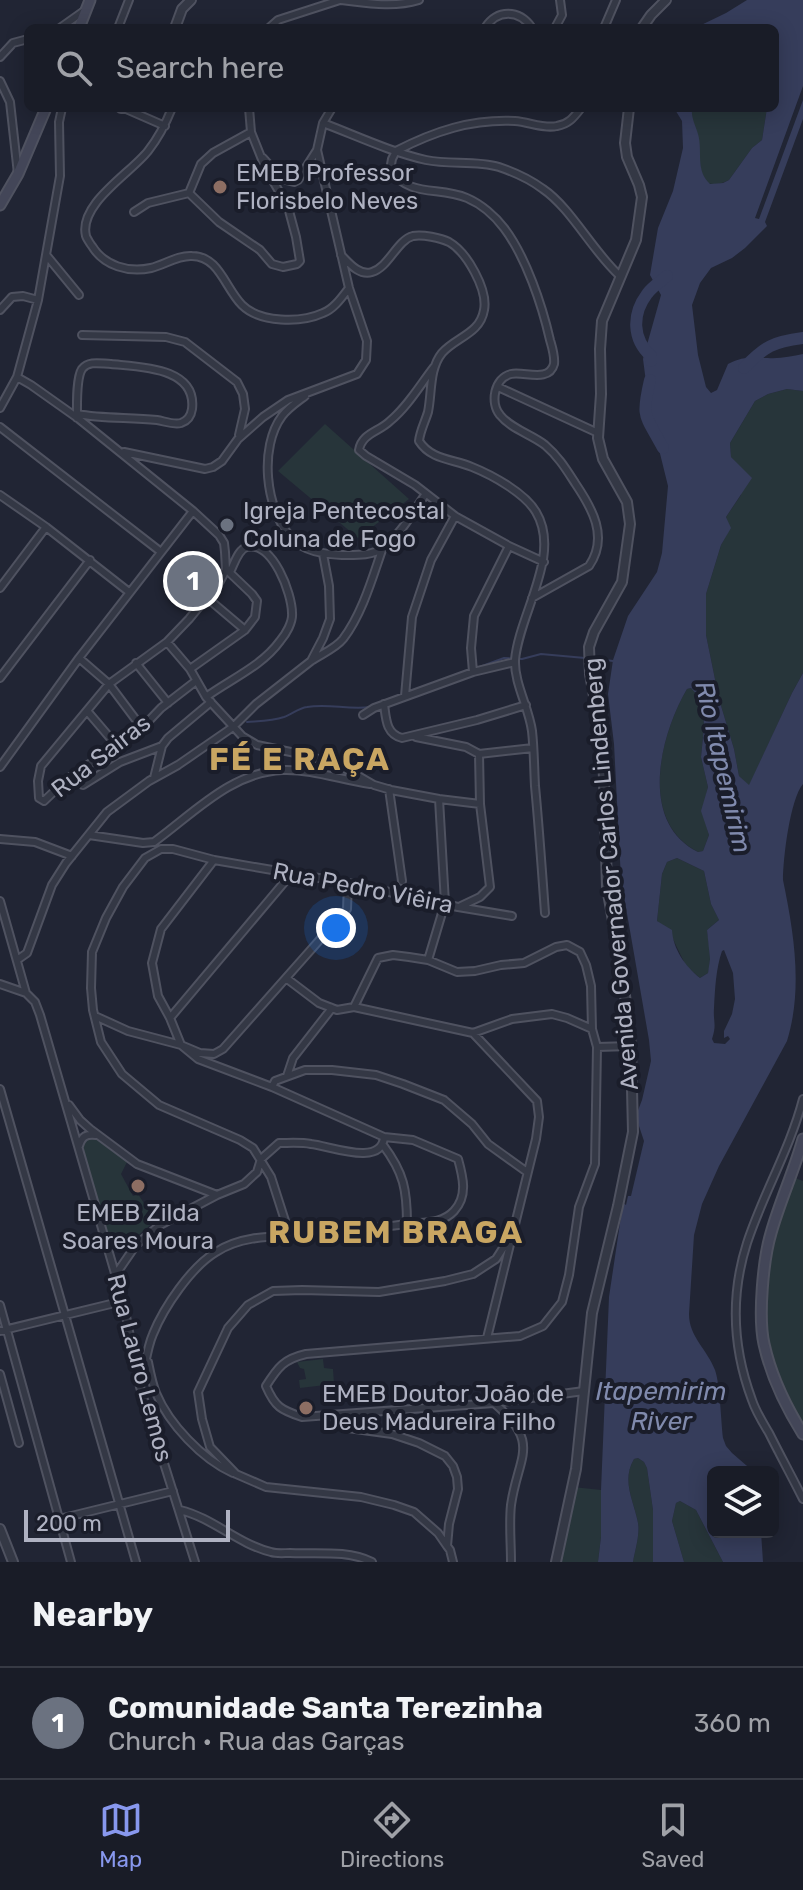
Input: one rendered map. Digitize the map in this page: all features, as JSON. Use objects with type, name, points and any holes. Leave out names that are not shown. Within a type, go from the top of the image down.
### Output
[{"type":"main road","points":[[80,24],[88,4]]},
{"type":"main road","points":[[0,205],[18,174],[44,112]]},
{"type":"main road","points":[[802,1144],[771,1232],[765,1256],[762,1304],[763,1342],[788,1411],[803,1434]]},
{"type":"street","points":[[120,24],[129,0]]},
{"type":"street","points":[[176,24],[182,9],[191,0]]},
{"type":"street","points":[[274,24],[340,0],[383,5],[419,0]]},
{"type":"street","points":[[557,24],[562,15],[560,0]]},
{"type":"street","points":[[606,24],[616,0]]},
{"type":"street","points":[[645,24],[666,0]]},
{"type":"street","points":[[65,24],[88,4]]},
{"type":"street","points":[[487,24],[504,13],[513,13],[528,24]]},
{"type":"street","points":[[0,57],[13,43],[24,40]]},
{"type":"street","points":[[0,81],[10,102],[18,174]]},
{"type":"street","points":[[0,408],[17,377],[38,300],[60,176],[61,112]]},
{"type":"street","points":[[134,112],[165,126]]},
{"type":"street","points":[[170,112],[148,151],[93,205],[86,220],[86,236],[96,253],[119,268],[133,269],[150,268],[190,255],[203,258],[216,267],[244,307],[265,318],[294,321],[324,313],[349,288]]},
{"type":"street","points":[[189,193],[219,222],[260,250],[272,264],[283,267],[297,264],[301,257],[288,207],[261,157],[251,132],[249,112]]},
{"type":"street","points":[[261,157],[282,179],[298,180],[317,150],[323,123],[330,112]]},
{"type":"street","points":[[531,598],[589,566],[598,546],[593,511],[561,460],[543,443],[517,429],[499,414],[494,402],[505,377],[512,374],[543,374],[552,368],[555,360],[539,298],[506,230],[492,214],[467,198],[415,188],[398,181],[390,170],[396,151],[425,136],[485,121],[517,121],[553,127],[565,125],[578,112]]},
{"type":"street","name":"Avenida Governador Carlos Lindenberg","points":[[556,1562],[576,1469],[592,1313],[633,1132],[631,1046],[622,970],[607,888],[603,746],[590,674],[589,647],[622,582],[628,544],[630,513],[603,459],[598,433],[602,321],[636,240],[642,197],[627,157],[625,143],[629,112]]},
{"type":"street","points":[[323,123],[396,151],[449,164],[499,167],[525,179],[546,190],[620,276]]},
{"type":"street","points":[[189,193],[201,164],[213,153],[251,132]]},
{"type":"street","points":[[121,452],[205,469],[213,467],[222,461],[238,439],[288,400],[357,374],[366,360],[367,341],[349,288],[317,150]]},
{"type":"street","points":[[134,212],[148,203],[189,193]]},
{"type":"street","points":[[341,255],[354,268],[371,273],[414,236],[448,242],[462,253],[482,288],[484,315],[478,326],[441,355],[389,423],[365,437],[359,450],[415,485],[455,516],[544,562]]},
{"type":"street","points":[[47,256],[79,295]]},
{"type":"street","points":[[0,310],[12,297],[38,300]]},
{"type":"street","points":[[82,335],[166,337],[185,342],[200,351],[237,382],[243,394],[245,409],[238,439]]},
{"type":"street","points":[[93,363],[156,369],[175,375],[185,385],[192,407],[190,416],[184,422],[177,423],[77,416],[81,371],[93,363]]},
{"type":"street","points":[[435,366],[419,441],[434,456],[473,467],[506,485],[537,513],[542,530],[544,562],[531,598],[515,662],[532,730],[545,913]]},
{"type":"street","points":[[17,377],[77,416],[193,511],[224,543],[228,571],[257,601],[255,617],[245,630],[190,669]]},
{"type":"street","points":[[498,387],[598,433]]},
{"type":"street","points":[[308,393],[282,417],[269,453],[267,472],[271,498],[291,537],[306,548],[323,554],[370,554],[382,549],[397,534],[425,495]]},
{"type":"street","points":[[0,427],[161,552]]},
{"type":"street","points":[[1,499],[46,527],[129,592]]},
{"type":"street","points":[[0,767],[79,658],[193,511]]},
{"type":"street","points":[[405,696],[412,617],[431,560],[455,516]]},
{"type":"street","points":[[0,588],[46,527]]},
{"type":"street","points":[[473,672],[471,648],[474,616],[509,546]]},
{"type":"street","name":"Rua Sairas","points":[[196,681],[161,708],[142,728],[66,780],[44,801],[39,798],[41,766],[109,684],[167,642],[243,549],[261,550],[281,571],[293,615],[282,639],[267,657],[208,699]]},
{"type":"street","points":[[17,960],[27,953],[52,885],[107,812],[233,727],[256,704],[342,639],[366,594],[382,549]]},
{"type":"street","points":[[311,661],[330,619],[329,586],[323,554]]},
{"type":"street","points":[[0,678],[90,560]]},
{"type":"street","points":[[206,597],[245,630]]},
{"type":"street","points":[[167,642],[190,669],[208,699],[242,736],[257,745],[332,763],[374,785]]},
{"type":"street","points":[[79,658],[109,684],[142,728]]},
{"type":"street","points":[[363,715],[384,704],[473,672],[515,662]]},
{"type":"street","points":[[136,663],[168,703]]},
{"type":"street","points":[[154,778],[162,746],[208,699]]},
{"type":"street","points":[[384,704],[387,726],[399,738],[432,739],[466,747],[479,754],[533,748]]},
{"type":"street","points":[[412,737],[526,705]]},
{"type":"street","points":[[88,712],[117,746]]},
{"type":"street","points":[[83,785],[120,762],[162,746]]},
{"type":"street","points":[[458,907],[480,897],[490,887],[480,804],[479,754]]},
{"type":"street","points":[[89,835],[154,842],[236,782],[260,773],[284,770],[316,773],[439,799],[480,804]]},
{"type":"street","points":[[389,789],[402,881]]},
{"type":"street","points":[[428,960],[445,903],[439,799]]},
{"type":"street","points":[[0,839],[35,842],[72,856]]},
{"type":"street","name":"Rua Pedro Viêira","points":[[261,1159],[253,1148],[240,1140],[159,1105],[122,1074],[101,1042],[91,988],[92,952],[123,887],[145,858],[161,849],[173,849],[214,860],[512,916]]},
{"type":"street","points":[[140,1387],[152,1335],[168,1306],[195,1270],[214,1253],[239,1240],[363,1231],[440,1221],[454,1211],[464,1188],[458,1159],[413,1140],[384,1141],[272,1087],[198,1059],[181,1045],[158,996],[152,963],[161,929],[214,860]]},
{"type":"street","points":[[170,1018],[292,873]]},
{"type":"street","points":[[95,1016],[128,1031],[200,1053],[214,1054],[223,1049],[347,909],[348,883]]},
{"type":"street","name":"Rua Lauro Lemos","points":[[0,901],[26,993],[35,1002],[40,1015],[66,1101],[123,1301],[140,1387],[195,1562]]},
{"type":"street","points":[[354,1007],[378,958],[393,955],[428,960],[457,972],[524,963],[556,947],[567,945],[580,952],[591,986],[592,1029],[597,1047],[595,1164],[579,1207],[562,1302],[543,1326],[520,1336],[289,1357],[266,1386],[273,1402],[284,1411],[302,1417],[332,1416],[494,1403],[584,1391]]},
{"type":"street","points":[[286,978],[319,1003],[337,1010],[354,1007],[473,1033],[512,1019],[552,1014],[592,1029]]},
{"type":"street","points":[[0,984],[26,993]]},
{"type":"street","points":[[287,1076],[293,1058],[332,1008]]},
{"type":"street","points":[[473,1033],[537,1101],[539,1117],[487,1338]]},
{"type":"street","points":[[597,1047],[631,1046]]},
{"type":"street","points":[[272,1087],[275,1081],[305,1070],[376,1075],[444,1100],[472,1124],[488,1144],[527,1172]]},
{"type":"street","points":[[0,1089],[136,1562]]},
{"type":"street","points":[[803,1099],[747,1243],[736,1296],[736,1324],[737,1345],[753,1403],[803,1499]]},
{"type":"street","points":[[66,1101],[80,1120],[137,1164],[217,1195]]},
{"type":"street","points":[[79,1146],[87,1134],[99,1135]]},
{"type":"street","points":[[116,1274],[136,1245],[160,1225],[244,1184],[257,1172],[261,1159],[279,1143],[308,1143],[366,1154],[379,1151],[384,1141]]},
{"type":"street","points":[[384,1141],[402,1175],[407,1224]]},
{"type":"street","points":[[261,1159],[271,1177],[287,1227],[295,1236]]},
{"type":"street","points":[[236,1474],[210,1447],[198,1392],[228,1328],[248,1305],[273,1291],[379,1292],[473,1274],[496,1259],[512,1234]]},
{"type":"street","points":[[110,1255],[128,1256]]},
{"type":"street","points":[[4,1330],[123,1301]]},
{"type":"street","points":[[0,1305],[4,1330],[71,1562]]},
{"type":"street","points":[[147,1360],[156,1393],[176,1426],[217,1466],[266,1487],[361,1497],[414,1512],[438,1533],[450,1550],[453,1562]]},
{"type":"street","points":[[0,1374],[19,1443]]},
{"type":"street","points":[[494,1403],[507,1414],[523,1441],[524,1457],[511,1509],[511,1562]]},
{"type":"street","points":[[332,1416],[348,1428],[392,1434],[445,1456],[453,1466],[458,1489],[447,1546]]},
{"type":"street","points":[[59,1519],[173,1491]]},
{"type":"street","points":[[180,1510],[273,1553],[348,1555],[372,1562]]},
{"type":"street","points":[[0,1529],[13,1562]]},
{"type":"shaded area","points":[[692,112],[766,112],[762,140],[752,148],[729,180],[718,184],[707,183],[702,174]]},
{"type":"shaded area","points":[[787,389],[803,391],[803,673],[749,786],[739,776],[719,699],[706,635],[706,594],[721,545],[730,528],[726,517],[741,495],[738,465],[731,457],[730,443],[755,401]]},
{"type":"shaded area","points":[[325,424],[409,499],[358,538],[278,471]]},
{"type":"shaded area","points":[[691,688],[703,708],[701,757],[708,787],[702,811],[709,835],[703,851],[698,852],[679,838],[667,820],[661,799],[660,776],[669,730],[677,708],[687,689]]},
{"type":"shaded area","points":[[677,858],[704,871],[711,904],[719,920],[707,930],[709,968],[708,973],[700,978],[686,966],[673,939],[657,921],[662,874],[667,862]]},
{"type":"shaded area","points":[[88,1136],[97,1138],[128,1160],[121,1174],[133,1196],[138,1194],[155,1220],[133,1242],[127,1243],[125,1249],[114,1249],[107,1239],[83,1148]]},
{"type":"shaded area","points":[[795,1178],[803,1181],[803,1426],[784,1391],[766,1337],[772,1246]]},
{"type":"shaded area","points":[[323,1359],[324,1368],[333,1369],[334,1384],[300,1388],[299,1380],[306,1379],[304,1369],[297,1362]]},
{"type":"shaded area","points":[[638,1458],[647,1468],[653,1510],[653,1562],[633,1562],[638,1528],[628,1483],[630,1467]]},
{"type":"shaded area","points":[[573,1487],[601,1490],[598,1562],[562,1562]]},
{"type":"shaded area","points":[[680,1501],[696,1510],[707,1531],[707,1538],[711,1538],[723,1562],[684,1562],[672,1521],[676,1503]]},
{"type":"water","name":"Itapemirim River","points":[[747,0],[803,0],[803,86],[755,218],[759,219],[803,100],[803,119],[765,222],[767,226],[732,258],[711,268],[700,283],[692,305],[698,355],[706,387],[711,393],[717,390],[728,364],[733,361],[803,354],[803,391],[787,389],[755,401],[730,443],[731,457],[752,478],[726,517],[731,528],[721,545],[706,594],[706,635],[719,699],[739,776],[749,785],[803,673],[803,784],[791,815],[783,880],[795,961],[792,1021],[787,1041],[719,1166],[702,1204],[694,1235],[690,1322],[715,1370],[726,1446],[747,1466],[707,1466],[707,1531],[696,1510],[680,1501],[676,1503],[672,1521],[684,1562],[653,1562],[653,1510],[647,1468],[644,1462],[634,1459],[628,1483],[638,1528],[633,1562],[598,1562],[609,1297],[623,1203],[626,1205],[628,1196],[631,1196],[644,1141],[637,1113],[651,1061],[621,879],[614,744],[608,694],[613,660],[628,616],[657,572],[662,553],[668,486],[650,413],[643,359],[661,295],[650,275],[658,228],[673,191],[683,148],[682,121],[676,112],[692,112],[705,179],[710,184],[729,180],[752,148],[762,140],[766,112],[779,112],[779,24],[703,24]],"holes":[[[691,688],[698,696],[703,708],[701,757],[708,787],[701,811],[709,835],[703,851],[698,852],[679,838],[667,820],[661,799],[660,776],[669,730],[687,689]],[[677,858],[704,871],[711,904],[719,920],[707,930],[708,973],[700,978],[681,957],[672,930],[657,921],[662,874],[667,862]],[[724,950],[733,973],[735,999],[724,1031],[724,1038],[728,1036],[730,1039],[725,1044],[714,1043],[716,979]]]},
{"type":"water","name":"Itapemirim River","points":[[711,1538],[761,1538],[763,1562],[723,1562]]},
{"type":"waterway","name":"Rio Itapemirim","points":[[651,361],[637,334],[637,318],[647,294],[667,276]]},
{"type":"waterway","name":"Rio Itapemirim","points":[[744,368],[770,346],[803,338]]},
{"type":"waterway","name":"Rio Itapemirim","points":[[650,380],[646,416],[663,448]]},
{"type":"waterway","points":[[474,669],[504,658],[522,659],[541,654],[585,658]]},
{"type":"waterway","points":[[591,658],[613,661]]},
{"type":"waterway","points":[[391,699],[426,686]]},
{"type":"waterway","points":[[247,722],[279,718],[315,706],[370,707]]},
{"type":"place","name":"EMEB Professor Florisbelo Neves","points":[[220,187]]},
{"type":"place","name":"Igreja Pentecostal Coluna de Fogo","points":[[227,525]]},
{"type":"place","name":"Comunidade Santa Terezinha","points":[[193,581]]},
{"type":"place","name":"EMEB Zilda Soares Moura","points":[[138,1186]]},
{"type":"place","name":"EMEB Doutor João de Deus Madureira Filho","points":[[306,1408]]},
{"type":"district","name":"FÉ E RAÇA","points":[[300,759]]},
{"type":"district","name":"RUBEM BRAGA","points":[[396,1232]]}]
